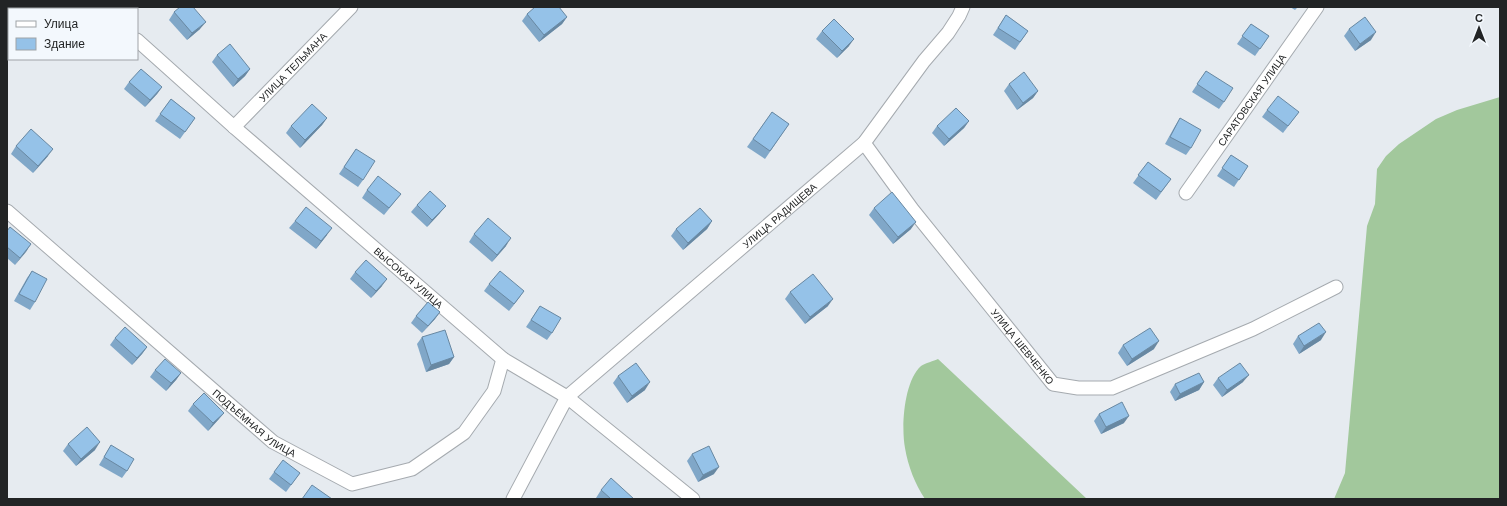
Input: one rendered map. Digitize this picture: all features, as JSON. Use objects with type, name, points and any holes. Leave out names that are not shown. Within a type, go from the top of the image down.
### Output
[{"type":"street","name":"УЛИЦА ТЕЛЬМАНА","points":[[234,127],[351,7]]},
{"type":"street","name":"УЛИЦА РАДИЩЕВА","points":[[567,397],[864,143],[924,61],[948,33],[963,7]]},
{"type":"street","name":"САРАТОВСКАЯ УЛИЦА","points":[[1186,193],[1317,7]]},
{"type":"street","name":"ВЫСОКАЯ УЛИЦА","points":[[138,41],[234,127],[503,359],[567,397],[693,499]]},
{"type":"street","name":"УЛИЦА ШЕВЧЕНКО","points":[[864,143],[912,209],[1053,384],[1078,388],[1112,388],[1253,329],[1336,287]]},
{"type":"street","name":"ПОДЪЁМНАЯ УЛИЦА","points":[[7,211],[273,442],[352,484],[412,469],[464,434],[494,390],[503,359]]},
{"type":"street","points":[[513,499],[567,397]]},
{"type":"green space","points":[[1500,97],[1500,499],[1334,499],[1345,473],[1367,226],[1375,204],[1377,169],[1386,156],[1399,144],[1436,119],[1457,110]]},
{"type":"green space","points":[[938,359],[1087,499],[925,499],[912,475],[905,448],[903,428],[905,405],[907,393],[915,373],[921,366]]},
{"type":"building","points":[[71,7],[72,8],[59,8]]},
{"type":"building","points":[[180,7],[193,7],[206,22],[192,33],[174,12]]},
{"type":"building","points":[[535,7],[559,7],[567,17],[544,35],[527,14]]},
{"type":"building","points":[[1006,15],[1028,31],[1020,42],[998,28]]},
{"type":"building","points":[[1365,17],[1376,32],[1360,44],[1349,29]]},
{"type":"building","points":[[834,19],[854,39],[842,51],[822,31]]},
{"type":"building","points":[[1251,24],[1269,36],[1260,49],[1242,36]]},
{"type":"building","points":[[230,44],[250,69],[238,79],[217,55]]},
{"type":"building","points":[[141,69],[162,87],[150,100],[129,82]]},
{"type":"building","points":[[1206,71],[1233,88],[1224,102],[1197,84]]},
{"type":"building","points":[[1024,72],[1038,91],[1023,103],[1009,84]]},
{"type":"building","points":[[1278,96],[1299,112],[1288,126],[1267,110]]},
{"type":"building","points":[[171,99],[195,118],[185,132],[160,114]]},
{"type":"building","points":[[312,104],[327,118],[305,140],[291,126]]},
{"type":"building","points":[[956,108],[969,121],[949,139],[937,126]]},
{"type":"building","points":[[772,112],[789,124],[770,151],[753,139]]},
{"type":"building","points":[[1180,118],[1201,130],[1191,148],[1170,137]]},
{"type":"building","points":[[31,129],[53,149],[38,166],[16,146]]},
{"type":"building","points":[[356,149],[375,161],[363,180],[344,167]]},
{"type":"building","points":[[1231,155],[1248,166],[1239,180],[1222,168]]},
{"type":"building","points":[[1148,162],[1171,179],[1161,192],[1138,175]]},
{"type":"building","points":[[378,176],[401,194],[389,208],[367,190]]},
{"type":"building","points":[[430,191],[446,206],[432,220],[417,205]]},
{"type":"building","points":[[892,192],[916,222],[898,237],[874,208]]},
{"type":"building","points":[[306,207],[332,228],[321,241],[295,221]]},
{"type":"building","points":[[700,208],[712,221],[688,243],[676,229]]},
{"type":"building","points":[[488,218],[511,238],[497,255],[474,234]]},
{"type":"building","points":[[10,227],[31,244],[20,258],[7,247],[7,231]]},
{"type":"building","points":[[366,260],[387,279],[376,291],[355,272]]},
{"type":"building","points":[[32,271],[47,279],[35,302],[19,294]]},
{"type":"building","points":[[500,271],[524,291],[514,304],[489,284]]},
{"type":"building","points":[[813,274],[833,299],[810,317],[790,292]]},
{"type":"building","points":[[428,302],[440,312],[428,326],[416,316]]},
{"type":"building","points":[[540,306],[561,318],[552,333],[531,320]]},
{"type":"building","points":[[1319,323],[1326,332],[1304,346],[1298,336]]},
{"type":"building","points":[[125,327],[147,347],[137,358],[115,338]]},
{"type":"building","points":[[1150,328],[1159,341],[1132,359],[1123,345]]},
{"type":"building","points":[[445,330],[454,357],[431,365],[422,337]]},
{"type":"building","points":[[165,359],[181,373],[171,383],[155,370]]},
{"type":"building","points":[[636,363],[650,382],[632,396],[618,376]]},
{"type":"building","points":[[1240,363],[1249,375],[1227,390],[1218,378]]},
{"type":"building","points":[[1199,373],[1204,382],[1180,394],[1175,384]]},
{"type":"building","points":[[204,393],[224,413],[213,423],[193,404]]},
{"type":"building","points":[[1122,402],[1129,416],[1106,427],[1099,414]]},
{"type":"building","points":[[87,427],[100,442],[81,459],[68,444]]},
{"type":"building","points":[[111,445],[134,459],[127,471],[104,457]]},
{"type":"building","points":[[709,446],[719,467],[703,475],[692,454]]},
{"type":"building","points":[[283,460],[300,473],[291,485],[274,472]]},
{"type":"building","points":[[611,478],[634,499],[611,499],[601,490]]},
{"type":"building","points":[[312,485],[332,499],[302,499]]}]
